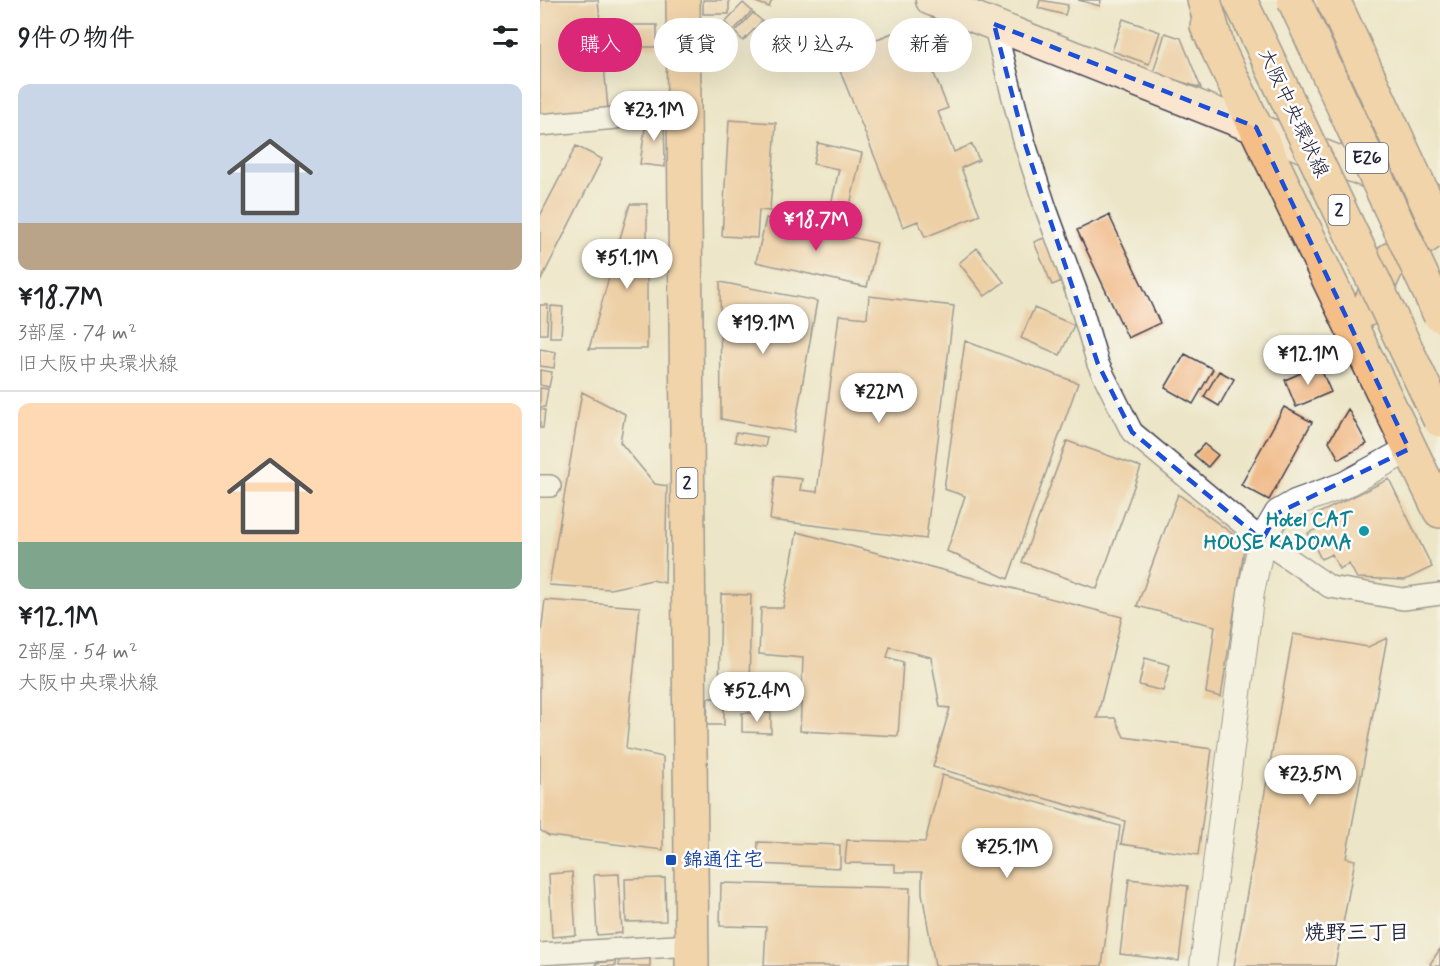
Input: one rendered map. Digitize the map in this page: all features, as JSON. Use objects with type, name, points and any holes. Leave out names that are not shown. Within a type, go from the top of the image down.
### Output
[{"type":"main road","name":"2","points":[[683,0],[692,955]]},
{"type":"main road","name":"2","points":[[1194,0],[1440,511]]},
{"type":"main road","name":"2","points":[[1204,0],[1219,52]]},
{"type":"main road","name":"大阪中央環状線","points":[[1240,0],[1440,420]]},
{"type":"main road","name":"E26","points":[[1294,0],[1440,315]]},
{"type":"main road","name":"E26","points":[[1333,0],[1440,231]]},
{"type":"main road","points":[[939,2],[1440,202]]},
{"type":"main road","points":[[1375,376],[1368,309],[1390,260],[1440,227]]},
{"type":"street","points":[[994,24],[1025,144],[1078,296],[1098,364],[1132,432],[1262,540],[1330,587],[1403,599],[1440,594]]},
{"type":"street","points":[[540,125],[616,118]]},
{"type":"street","points":[[1203,966],[1251,592],[1262,540],[1278,513],[1295,503],[1344,485],[1409,449]]},
{"type":"street","points":[[540,954],[692,955]]},
{"type":"highlighted area","points":[[994,24],[1256,127],[1409,449],[1278,513],[1262,540],[1132,432],[1098,364],[1025,144]]},
{"type":"building","points":[[540,0],[598,0],[600,18],[558,18],[558,72],[605,72],[608,109],[540,115]]},
{"type":"building","points":[[703,0],[729,0],[729,14],[703,14]]},
{"type":"building","points":[[750,0],[772,0],[769,7]]},
{"type":"building","points":[[1040,0],[1068,5],[1065,15],[1038,8]]},
{"type":"building","points":[[1078,0],[1101,0],[1100,6]]},
{"type":"building","points":[[743,3],[752,11],[738,26],[738,18],[729,18]]},
{"type":"building","points":[[753,13],[759,18],[750,18],[750,34],[743,41],[738,35],[738,29]]},
{"type":"building","points":[[1123,19],[1160,32],[1149,64],[1112,51]]},
{"type":"building","points":[[642,25],[654,25],[654,47],[642,47]]},
{"type":"building","points":[[1165,33],[1181,38],[1201,88],[1153,73]]},
{"type":"building","points":[[888,35],[888,72],[933,72],[948,108],[938,112],[954,152],[972,144],[979,160],[961,168],[980,215],[925,237],[918,221],[903,227],[840,72],[876,72],[876,39]]},
{"type":"building","points":[[647,114],[664,116],[665,167],[640,164]]},
{"type":"building","points":[[729,120],[776,123],[770,211],[759,210],[757,238],[722,236]]},
{"type":"building","points":[[818,143],[862,153],[847,218],[829,214],[839,169],[813,164]]},
{"type":"building","points":[[576,146],[602,159],[540,282],[540,216]]},
{"type":"building","points":[[630,204],[647,204],[647,349],[589,349],[609,277],[617,277],[616,252]]},
{"type":"building","points":[[1109,215],[1160,323],[1128,338],[1077,230]]},
{"type":"building","points":[[766,218],[877,243],[867,287],[756,262]]},
{"type":"building","points":[[1049,236],[1067,279],[1052,285],[1034,242]]},
{"type":"building","points":[[977,248],[1004,282],[985,296],[959,263]]},
{"type":"building","points":[[720,282],[817,301],[794,432],[721,419]]},
{"type":"building","points":[[869,296],[954,306],[926,539],[770,520],[775,476],[802,479],[800,490],[817,492],[839,315],[867,318]]},
{"type":"building","points":[[540,305],[548,305],[547,334],[540,334]]},
{"type":"building","points":[[551,306],[563,307],[561,337],[550,337]]},
{"type":"building","points":[[1034,308],[1074,325],[1060,355],[1021,338]]},
{"type":"building","points":[[965,341],[1078,383],[1008,579],[947,551],[965,496],[944,489]]},
{"type":"building","points":[[540,349],[556,352],[554,368],[540,366]]},
{"type":"building","points":[[1185,354],[1213,369],[1193,404],[1165,388]]},
{"type":"building","points":[[1319,365],[1331,392],[1296,407],[1285,380]]},
{"type":"building","points":[[540,370],[552,372],[549,387],[540,385]]},
{"type":"building","points":[[1219,371],[1234,379],[1219,406],[1204,397]]},
{"type":"building","points":[[540,388],[548,389],[545,407],[540,407]]},
{"type":"building","points":[[582,392],[625,414],[620,442],[655,484],[667,486],[665,583],[652,580],[610,589],[549,585]]},
{"type":"building","points":[[1284,407],[1312,422],[1269,500],[1241,485]]},
{"type":"building","points":[[540,409],[545,410],[543,428],[540,428]]},
{"type":"building","points":[[1348,409],[1367,444],[1339,459],[1329,441]]},
{"type":"building","points":[[736,432],[767,437],[765,447],[735,442]]},
{"type":"building","points":[[1067,441],[1141,467],[1097,589],[1022,562]]},
{"type":"building","points":[[1204,444],[1218,455],[1208,467],[1194,455]]},
{"type":"building","name":"Hotel CAT HOUSE KADOMA","points":[[1389,479],[1432,567],[1405,580],[1357,578],[1349,564],[1339,569],[1332,554],[1321,559],[1308,533],[1319,528],[1313,516]]},
{"type":"building","points":[[1178,494],[1245,543],[1221,697],[1206,693],[1215,626],[1137,606]]},
{"type":"building","points":[[797,532],[1122,617],[1097,718],[1115,718],[1124,737],[1212,749],[1198,855],[1121,844],[1125,821],[933,767],[950,708],[940,707],[931,657],[890,647],[887,657],[903,662],[898,736],[800,731],[803,658],[759,654],[761,608],[783,608]]},
{"type":"building","points":[[721,594],[751,595],[749,692],[719,692]]},
{"type":"building","points":[[545,600],[640,607],[626,749],[663,757],[663,850],[549,836],[540,830],[540,641]]},
{"type":"building","points":[[1293,634],[1368,647],[1387,638],[1346,858],[1355,860],[1335,966],[1234,966]]},
{"type":"building","points":[[1145,658],[1170,665],[1163,691],[1139,685]]},
{"type":"building","points":[[708,698],[724,698],[724,725],[707,725]]},
{"type":"building","points":[[742,713],[771,713],[771,733],[742,732]]},
{"type":"building","points":[[942,775],[1120,826],[1102,966],[935,966],[922,893],[922,872],[895,872],[895,864],[845,863],[847,840],[925,842]]},
{"type":"building","points":[[758,842],[840,845],[840,868],[757,864]]},
{"type":"building","points":[[572,872],[576,935],[552,937],[549,874]]},
{"type":"building","points":[[619,874],[622,933],[597,935],[594,875]]},
{"type":"building","points":[[665,878],[666,921],[626,922],[625,879]]},
{"type":"building","points":[[1129,879],[1188,886],[1179,961],[1120,954]]},
{"type":"building","points":[[721,883],[910,888],[908,966],[764,966],[766,927],[720,926]]},
{"type":"building","points":[[1440,949],[1440,966],[1432,966],[1430,964]]},
{"type":"building","points":[[650,957],[650,966],[619,966],[619,959]]},
{"type":"building","points":[[615,961],[616,966],[596,966],[596,963]]},
{"type":"place","name":"Hotel CAT HOUSE KADOMA","points":[[1364,531]]},
{"type":"place","name":"錦通住宅","points":[[671,860]]},
{"type":"district","name":"焼野三丁目","points":[[1357,933]]}]
